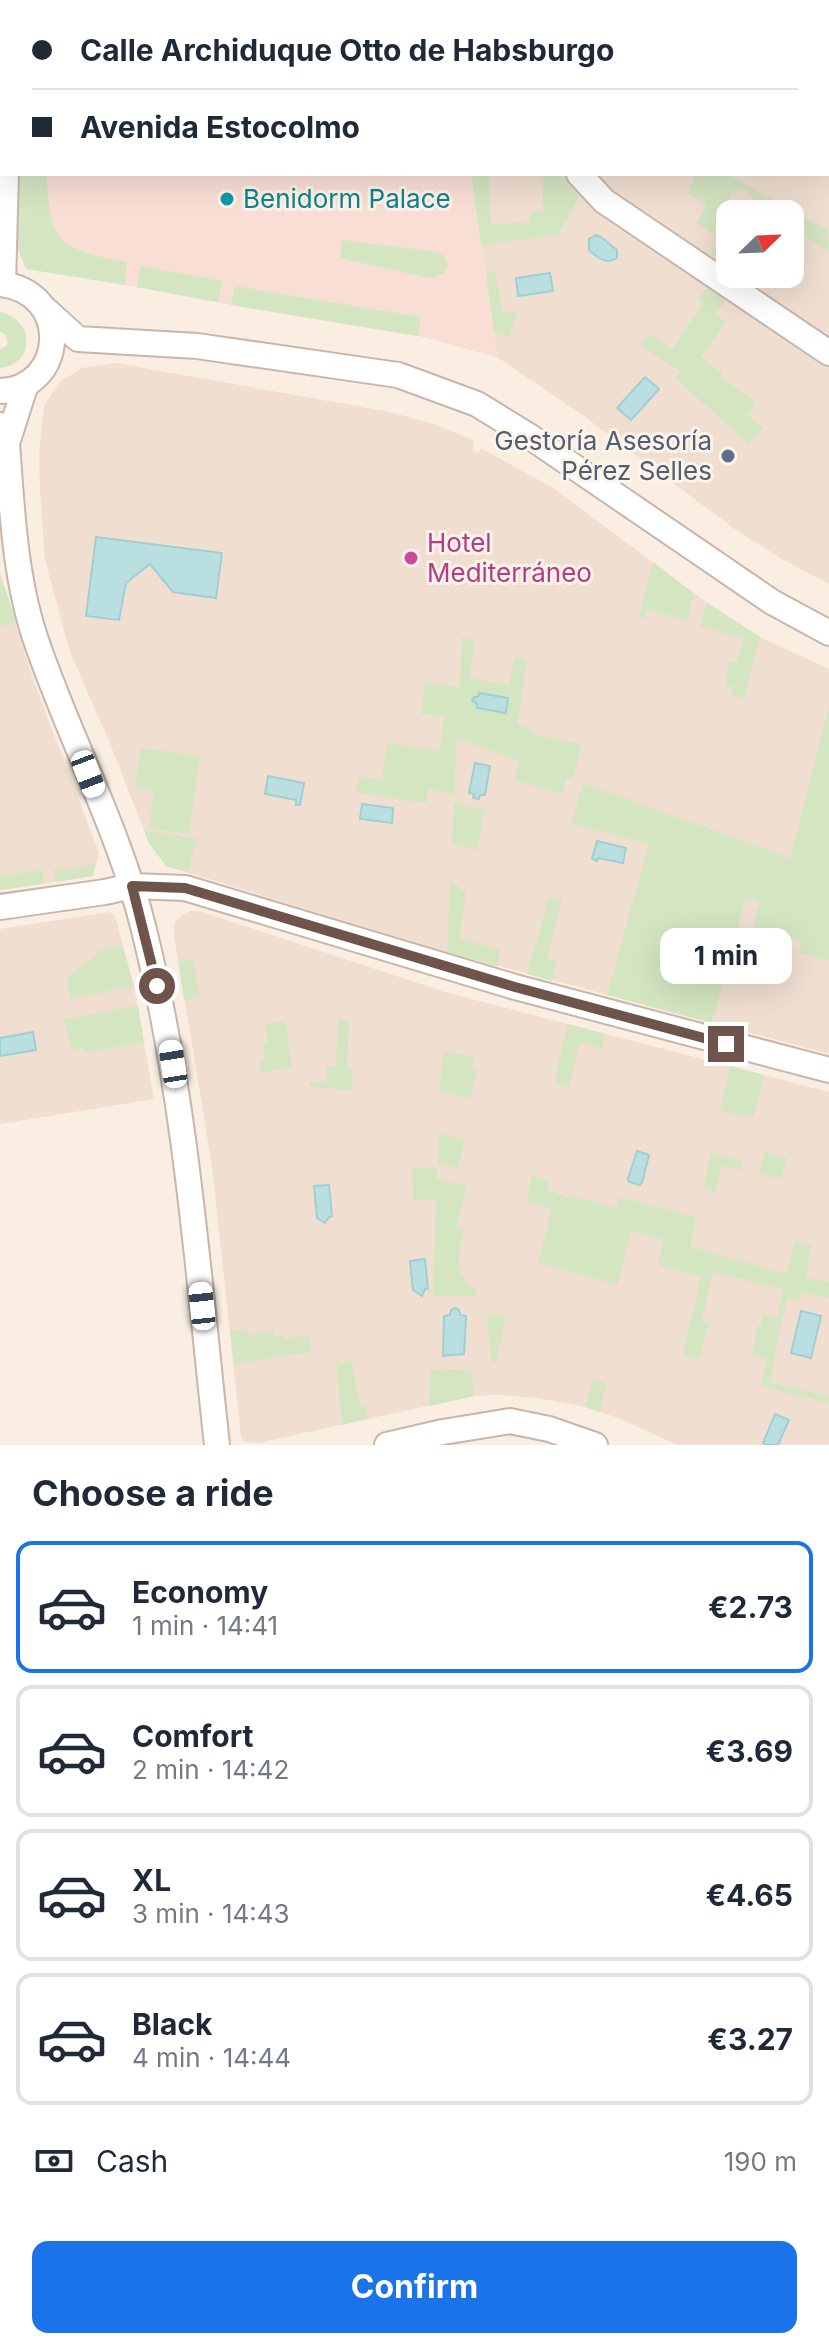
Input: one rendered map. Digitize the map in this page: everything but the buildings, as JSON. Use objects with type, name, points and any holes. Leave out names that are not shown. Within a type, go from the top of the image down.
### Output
[{"type":"street","points":[[6,176],[1,284],[20,288],[34,296],[78,339],[197,346],[398,375],[477,404],[529,436],[772,602],[829,633]]},
{"type":"street","points":[[581,176],[604,201],[829,353]]},
{"type":"street","points":[[46,310],[52,327],[52,345],[47,362]]},
{"type":"street","points":[[0,391],[26,384],[37,376],[47,362],[78,339]]},
{"type":"street","points":[[26,384],[3,434],[10,576],[132,886],[170,1043],[217,1445]]},
{"type":"street","points":[[0,907],[132,886],[185,888],[515,987],[829,1070]]},
{"type":"street","points":[[387,1445],[442,1439],[510,1421],[549,1429],[595,1445]]},
{"type":"shaded area","points":[[34,176],[471,176],[497,357],[418,336],[231,305],[60,271]]},
{"type":"shaded area","points":[[471,176],[829,176],[829,584],[736,530],[581,414],[497,357]]},
{"type":"shaded area","points":[[116,363],[390,412],[474,440],[473,451],[478,453],[481,448],[555,489],[702,599],[760,637],[829,669],[829,1054],[447,952],[166,866],[149,843],[70,652],[45,560],[39,453],[44,406],[60,382],[82,368]]},
{"type":"shaded area","points":[[0,572],[33,679],[99,853],[93,876],[0,890]]},
{"type":"shaded area","points":[[190,911],[199,911],[445,992],[829,1092],[829,1445],[678,1445],[585,1407],[538,1398],[497,1395],[474,1396],[258,1443],[244,1442],[212,1167],[174,935],[174,924]]},
{"type":"shaded area","points":[[110,912],[115,916],[134,986],[154,1099],[0,1124],[0,929]]},
{"type":"green space","points":[[19,176],[47,176],[51,216],[63,240],[87,253],[127,262],[125,285],[26,269],[16,245]]},
{"type":"green space","points":[[471,176],[489,176],[491,225],[530,222],[531,211],[543,211],[543,176],[564,176],[579,198],[558,235],[481,245]]},
{"type":"green space","points":[[694,176],[731,176],[774,200],[754,200],[747,190],[742,189],[733,192],[729,200],[716,200],[716,235],[696,223],[707,204],[688,194]]},
{"type":"green space","points":[[804,217],[828,230],[829,252],[804,235]]},
{"type":"green space","points":[[342,240],[438,252],[447,261],[447,269],[429,278],[340,258]]},
{"type":"green space","points":[[141,266],[222,281],[218,302],[137,287]]},
{"type":"green space","points":[[495,272],[503,313],[518,311],[509,337],[494,332],[486,273]]},
{"type":"green space","points":[[708,285],[727,298],[715,315],[725,322],[701,357],[722,373],[721,377],[756,402],[747,415],[763,427],[749,444],[675,378],[681,372],[641,346],[649,334],[672,349],[703,304],[698,299]]},
{"type":"green space","points":[[235,286],[421,317],[418,336],[231,305]]},
{"type":"green space","points":[[0,312],[20,323],[27,342],[20,359],[0,368],[0,349],[8,342],[5,334],[0,332]]},
{"type":"green space","points":[[653,562],[693,593],[687,621],[647,609],[645,618],[639,617]]},
{"type":"green space","points":[[0,581],[16,622],[0,626]]},
{"type":"green space","points":[[707,603],[760,637],[744,699],[732,696],[734,688],[725,685],[729,662],[737,663],[744,639],[700,626]]},
{"type":"green space","points":[[462,637],[474,641],[470,678],[509,685],[514,657],[527,660],[517,724],[532,728],[532,734],[582,745],[573,779],[566,778],[562,794],[514,780],[520,761],[457,738],[454,794],[428,789],[426,803],[356,792],[360,777],[382,780],[387,743],[440,751],[444,716],[421,714],[425,682],[460,687]]},
{"type":"green space","points":[[829,707],[829,961],[799,953],[802,941],[753,926],[759,902],[746,898],[712,1023],[607,995],[649,844],[571,824],[583,783],[790,858]]},
{"type":"green space","points":[[141,748],[200,756],[189,834],[149,828],[154,791],[135,787]]},
{"type":"green space","points":[[454,803],[484,810],[477,850],[452,843]]},
{"type":"green space","points":[[144,830],[197,839],[188,872],[166,866],[149,843]]},
{"type":"green space","points":[[96,864],[93,876],[56,882],[53,870]]},
{"type":"green space","points":[[43,870],[44,884],[0,890],[0,876]]},
{"type":"green space","points":[[450,880],[466,893],[459,938],[500,950],[497,966],[447,952]]},
{"type":"green space","points":[[549,897],[562,900],[547,959],[557,962],[552,981],[527,974]]},
{"type":"green space","points":[[122,945],[134,986],[70,999],[66,979],[100,951]]},
{"type":"green space","points":[[193,960],[200,998],[184,1000],[178,962]]},
{"type":"green space","points":[[138,1006],[144,1042],[84,1053],[83,1047],[72,1050],[64,1019]]},
{"type":"green space","points":[[338,1019],[349,1020],[347,1067],[353,1068],[352,1090],[309,1087],[309,1082],[326,1082],[327,1066],[336,1067]]},
{"type":"green space","points":[[285,1021],[292,1067],[260,1073],[258,1061],[265,1060],[262,1045],[268,1043],[265,1025]]},
{"type":"green space","points":[[568,1024],[605,1034],[602,1049],[580,1042],[569,1086],[554,1082]]},
{"type":"green space","points":[[443,1051],[474,1058],[472,1069],[477,1070],[470,1098],[440,1090]]},
{"type":"green space","points":[[730,1066],[764,1075],[753,1118],[720,1110]]},
{"type":"green space","points":[[439,1132],[465,1140],[458,1169],[438,1163]]},
{"type":"green space","points":[[764,1152],[787,1158],[781,1179],[759,1174]]},
{"type":"green space","points":[[711,1153],[743,1160],[740,1170],[721,1166],[716,1192],[703,1188]]},
{"type":"green space","points":[[412,1168],[437,1168],[437,1178],[467,1186],[456,1227],[464,1229],[459,1262],[463,1277],[475,1289],[477,1296],[433,1296],[436,1200],[413,1200]]},
{"type":"green space","points":[[532,1176],[548,1180],[547,1190],[569,1198],[571,1195],[616,1208],[619,1197],[696,1217],[690,1247],[787,1274],[795,1242],[811,1245],[806,1278],[829,1281],[829,1298],[802,1292],[799,1300],[787,1298],[769,1382],[829,1396],[829,1403],[761,1386],[767,1359],[752,1355],[758,1325],[761,1326],[763,1314],[777,1318],[783,1290],[713,1272],[702,1321],[709,1323],[699,1359],[682,1354],[701,1277],[658,1265],[664,1240],[631,1231],[617,1285],[538,1262],[552,1209],[526,1202]]},
{"type":"green space","points":[[487,1313],[506,1317],[496,1362],[491,1361]]},
{"type":"green space","points":[[247,1329],[248,1335],[273,1331],[274,1337],[283,1336],[284,1339],[309,1335],[311,1352],[234,1364],[230,1331]]},
{"type":"green space","points":[[336,1359],[342,1364],[351,1359],[360,1406],[366,1406],[367,1419],[342,1425]]},
{"type":"green space","points":[[430,1369],[471,1370],[474,1396],[429,1406]]},
{"type":"green space","points":[[592,1379],[606,1383],[599,1412],[585,1407]]},
{"type":"water","points":[[596,235],[617,250],[617,258],[606,261],[589,250],[589,239]]},
{"type":"water","points":[[550,273],[553,291],[518,296],[516,278]]},
{"type":"water","points":[[645,377],[659,389],[631,420],[617,408]]},
{"type":"water","points":[[96,537],[222,553],[216,598],[173,592],[150,564],[126,583],[119,620],[86,616]]},
{"type":"water","points":[[479,693],[508,698],[506,713],[477,708],[472,700]]},
{"type":"water","points":[[475,763],[490,766],[485,795],[480,795],[479,799],[469,793]]},
{"type":"water","points":[[268,776],[304,783],[300,805],[296,805],[296,800],[265,794]]},
{"type":"water","points":[[362,804],[393,808],[392,823],[360,819]]},
{"type":"water","points":[[597,841],[626,848],[623,863],[592,859]]},
{"type":"water","points":[[33,1032],[36,1050],[0,1056],[0,1038]]},
{"type":"water","points":[[637,1151],[649,1155],[640,1185],[628,1179]]},
{"type":"water","points":[[329,1185],[332,1216],[325,1223],[317,1218],[314,1186]]},
{"type":"water","points":[[425,1259],[428,1289],[422,1296],[413,1290],[410,1261]]},
{"type":"water","points":[[455,1308],[460,1315],[466,1316],[464,1354],[443,1356],[444,1316],[450,1315]]},
{"type":"water","points":[[801,1311],[821,1316],[811,1358],[791,1353]]},
{"type":"water","points":[[775,1414],[789,1420],[778,1445],[766,1445],[763,1443]]},
{"type":"place","name":"Benidorm Palace","points":[[227,199]]},
{"type":"place","name":"Gestoría Asesoría Pérez Selles","points":[[728,456]]},
{"type":"place","name":"Hotel Mediterráneo","points":[[411,558]]},
{"type":"route","points":[[157,986],[132,886],[185,888],[515,987],[726,1044]]}]
